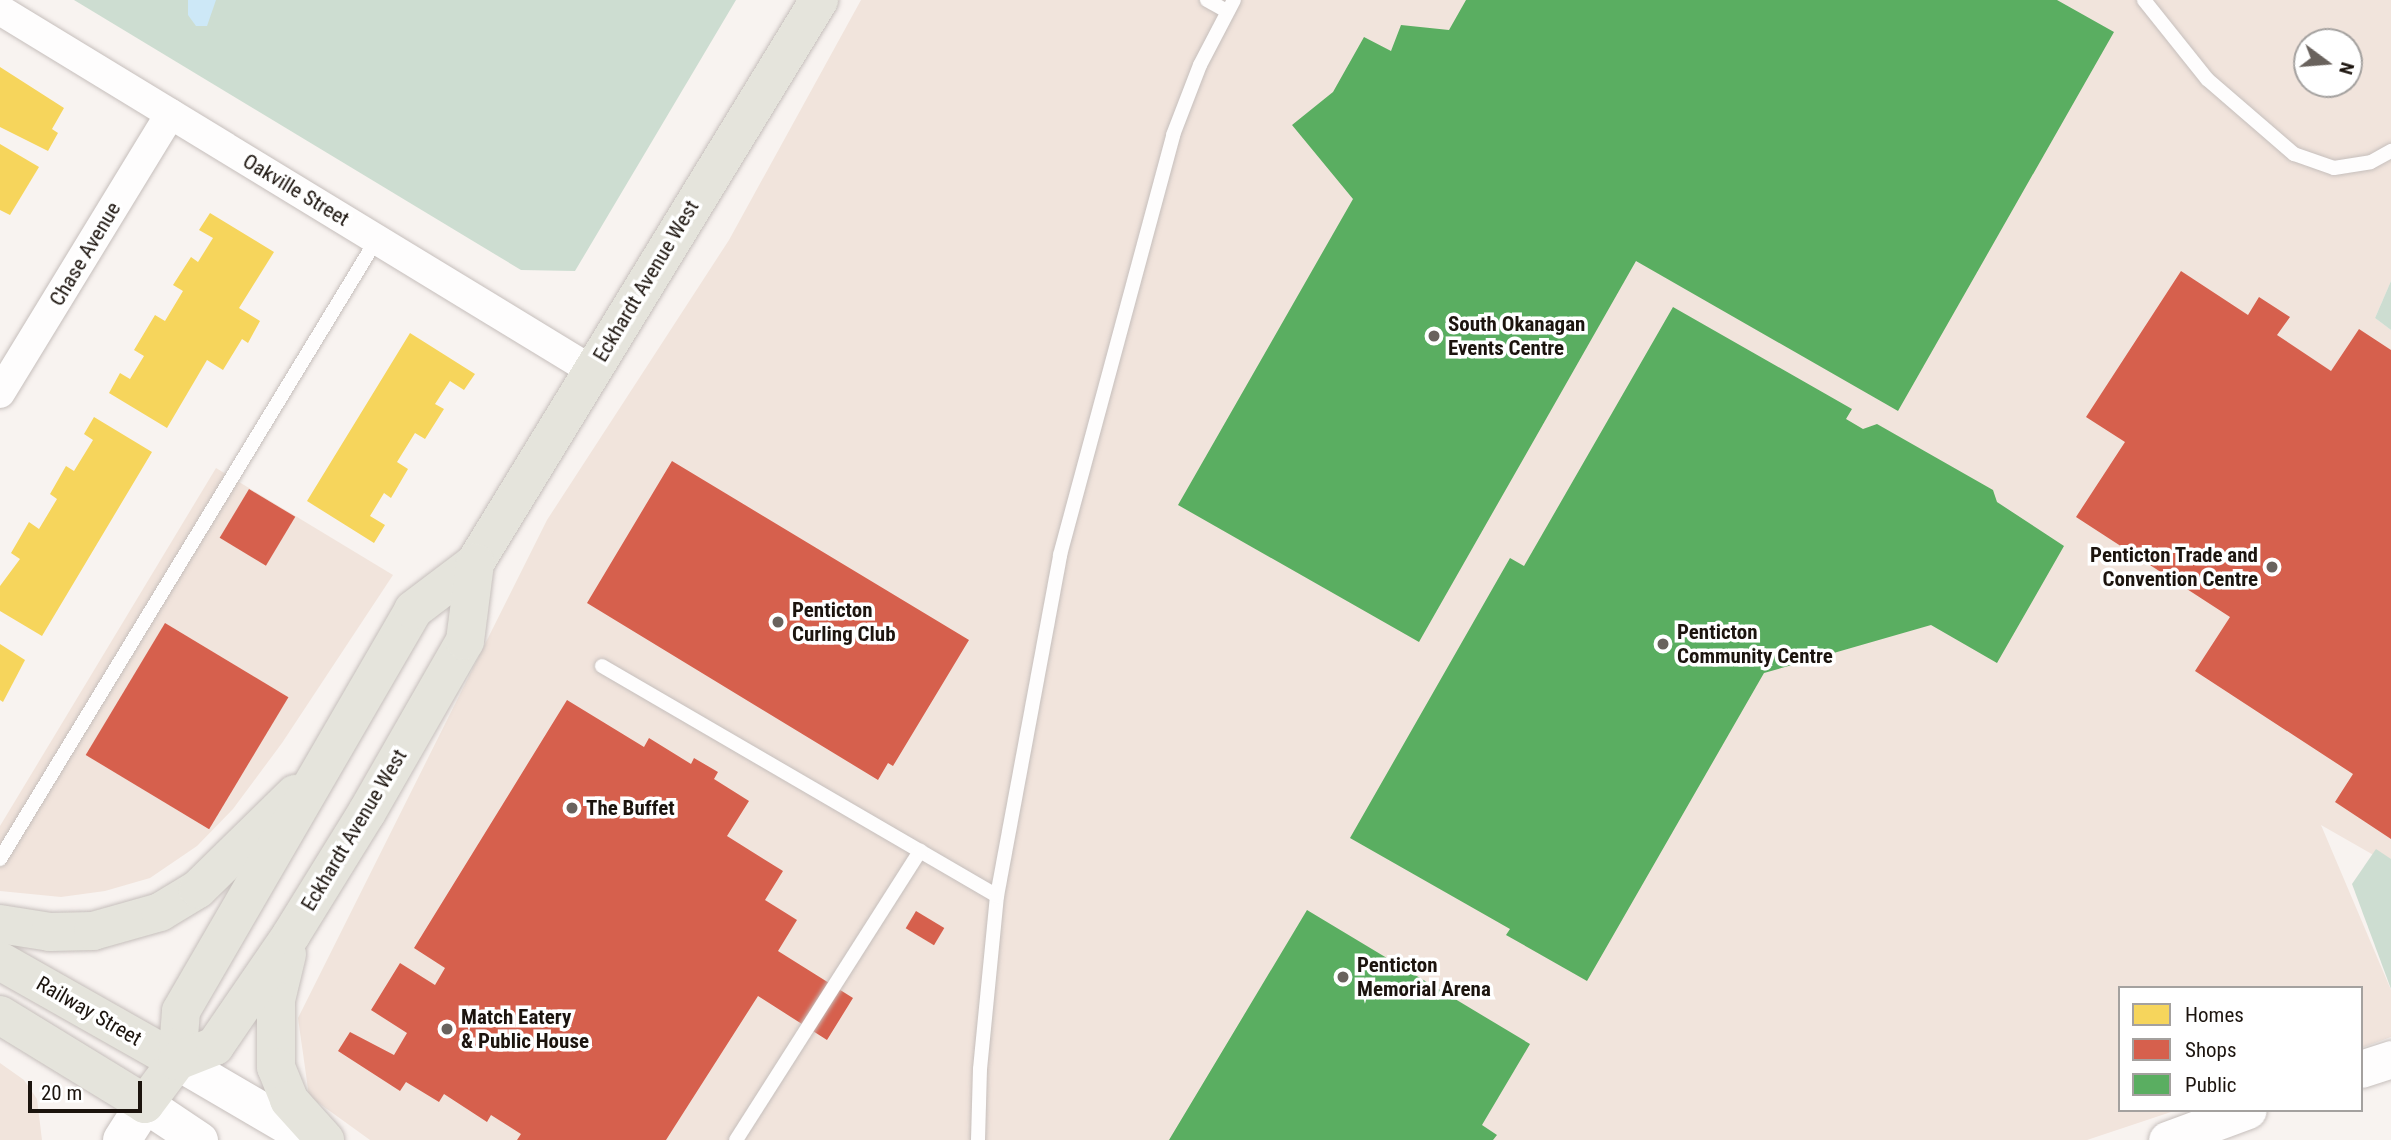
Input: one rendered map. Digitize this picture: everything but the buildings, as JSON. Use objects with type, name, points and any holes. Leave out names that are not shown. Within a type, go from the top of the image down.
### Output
[{"type":"highway","name":"Eckhardt Avenue West","points":[[475,563],[466,641],[291,935],[215,1046],[177,1061],[181,1011],[329,760],[413,610],[475,563],[819,0]]},
{"type":"highway","points":[[0,924],[50,932],[93,931],[160,912],[198,889],[329,760]]},
{"type":"highway","points":[[291,935],[276,1000],[276,1067],[289,1100],[325,1140]]},
{"type":"highway","name":"Railway Street","points":[[0,961],[177,1061]]},
{"type":"highway","points":[[0,1015],[145,1104],[177,1061]]},
{"type":"main road","points":[[122,1140],[145,1104]]},
{"type":"street","name":"Oakville Street","points":[[0,10],[591,370]]},
{"type":"street","name":"Chase Avenue","points":[[0,393],[170,114]]},
{"type":"street","points":[[2363,1068],[2391,1059]]},
{"type":"street","points":[[177,1061],[312,1140]]},
{"type":"street","points":[[145,1104],[199,1140]]},
{"type":"street","points":[[2167,1140],[2243,1112]]},
{"type":"lane","points":[[978,1140],[980,1069],[997,896],[1057,568],[1091,429],[1173,135],[1231,6],[1207,0]]},
{"type":"lane","points":[[2144,0],[2207,79],[2294,154],[2334,168],[2371,162],[2391,151]]},
{"type":"lane","points":[[0,859],[377,239]]},
{"type":"lane","points":[[602,666],[997,896]]},
{"type":"lane","points":[[737,1140],[920,851]]},
{"type":"shaded area","points":[[861,0],[2391,0],[2391,281],[2375,318],[2391,330],[2391,865],[2321,825],[2391,990],[2391,1037],[2363,1047],[2363,986],[2118,986],[2118,1112],[2171,1112],[2087,1140],[370,1140],[309,1096],[298,1018],[547,520],[729,240]]},
{"type":"shaded area","points":[[216,468],[393,575],[282,743],[233,809],[197,846],[150,878],[105,891],[61,897],[0,891],[0,826]]},
{"type":"shaded area","points":[[0,1063],[24,1080],[37,1099],[42,1140],[0,1140]]},
{"type":"green space","points":[[74,0],[736,0],[575,271],[521,270]]},
{"type":"green space","points":[[2391,281],[2391,330],[2375,318]]},
{"type":"green space","points":[[2376,849],[2391,859],[2391,989],[2352,884]]},
{"type":"water","points":[[188,0],[216,0],[207,26],[196,26],[188,15]]},
{"type":"place","name":"South Okanagan Events Centre","points":[[1434,336]]},
{"type":"place","name":"Penticton Trade and Convention Centre","points":[[2272,567]]},
{"type":"place","name":"Penticton Curling Club","points":[[778,622]]},
{"type":"place","name":"Penticton Community Centre","points":[[1663,644]]},
{"type":"place","name":"The Buffet","points":[[572,808]]},
{"type":"place","name":"Penticton Memorial Arena","points":[[1343,977]]},
{"type":"place","name":"Match Eatery & Public House","points":[[447,1029]]}]
